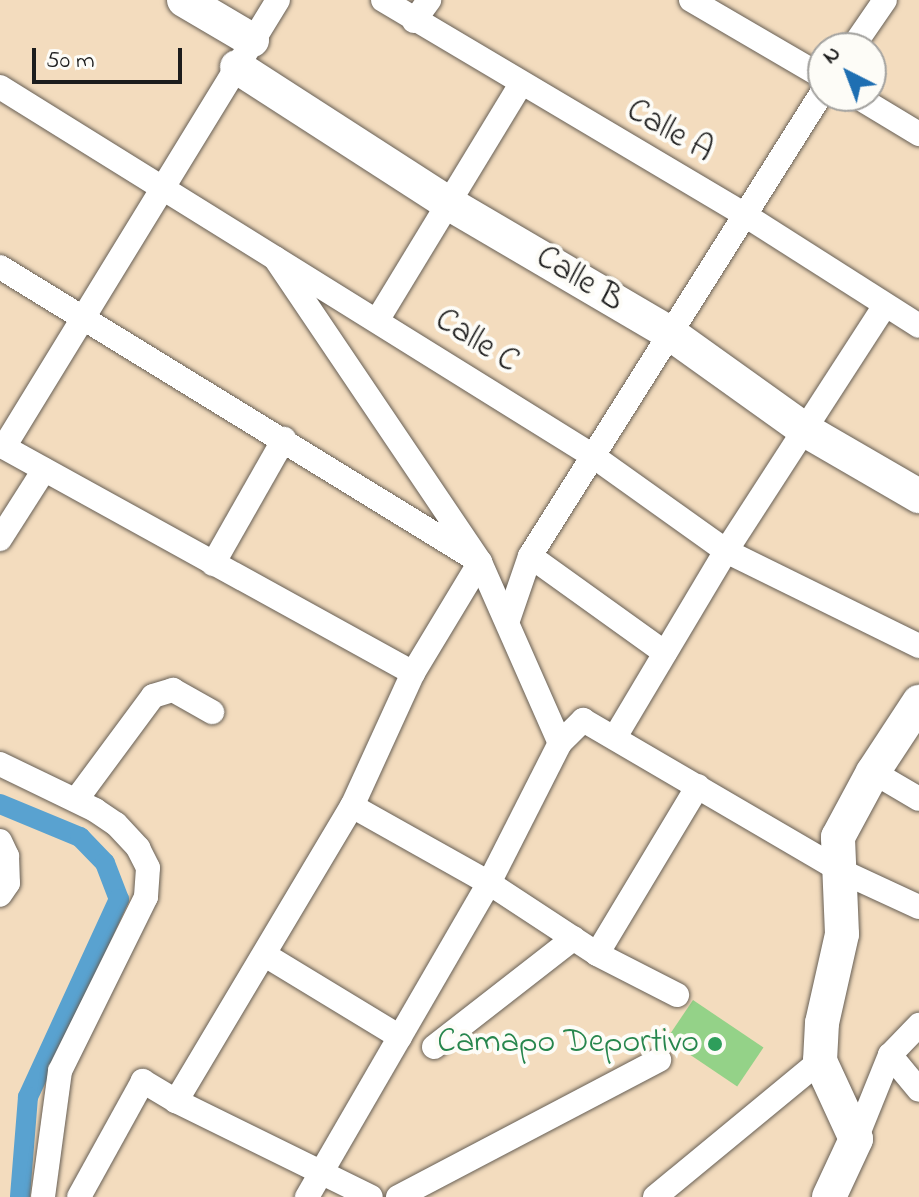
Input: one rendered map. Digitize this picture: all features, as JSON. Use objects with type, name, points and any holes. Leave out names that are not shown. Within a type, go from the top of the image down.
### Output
[{"type":"street","name":"Calle B","points":[[184,0],[245,54],[448,203],[671,334],[805,430],[919,496]]},
{"type":"street","points":[[278,0],[2,446],[413,673]]},
{"type":"street","name":"Calle A","points":[[383,0],[520,85],[745,215],[919,326]]},
{"type":"street","points":[[414,21],[429,0]]},
{"type":"street","points":[[691,0],[807,68]]},
{"type":"street","points":[[863,32],[885,0]]},
{"type":"street","points":[[378,319],[520,85]]},
{"type":"street","name":"Calle C","points":[[0,87],[378,319],[593,456],[726,551],[919,646]]},
{"type":"street","points":[[508,620],[530,556],[810,112]]},
{"type":"street","points":[[883,112],[919,134]]},
{"type":"street","points":[[275,258],[480,562],[560,743]]},
{"type":"street","points":[[0,267],[480,562]]},
{"type":"street","points":[[615,737],[726,551],[885,305]]},
{"type":"street","points":[[213,564],[284,439]]},
{"type":"street","points":[[0,539],[44,470]]},
{"type":"street","points":[[530,556],[665,653]]},
{"type":"street","points":[[176,1101],[352,806],[413,673],[480,562]]},
{"type":"street","points":[[76,800],[153,696],[173,690],[212,712]]},
{"type":"street","points":[[856,1139],[820,1061],[822,1023],[842,934],[838,837],[873,772],[919,702]]},
{"type":"street","points":[[307,1197],[489,883],[560,743],[583,720],[841,871],[919,907]]},
{"type":"street","points":[[0,764],[76,800],[116,824],[138,848],[148,868],[146,897],[60,1071],[43,1197]]},
{"type":"street","points":[[873,772],[919,799]]},
{"type":"street","points":[[597,954],[698,786]]},
{"type":"street","points":[[352,806],[489,883],[597,954],[677,995]]},
{"type":"street","points":[[0,841],[7,856],[8,883],[0,895]]},
{"type":"street","points":[[434,1047],[574,938]]},
{"type":"street","points":[[265,955],[400,1037]]},
{"type":"street","points":[[829,1197],[890,1055],[919,1025]]},
{"type":"street","points":[[890,1055],[919,1090]]},
{"type":"street","points":[[398,1197],[659,1060]]},
{"type":"street","points":[[655,1197],[820,1061]]},
{"type":"street","points":[[79,1197],[143,1081],[176,1101],[371,1197]]},
{"type":"green space","name":"Camapo Deportivo","points":[[693,1000],[763,1048],[737,1086],[667,1039]]},
{"type":"waterway","points":[[0,804],[80,837],[105,863],[119,899],[28,1097],[20,1197]]},
{"type":"place","name":"Camapo Deportivo","points":[[715,1044]]}]
